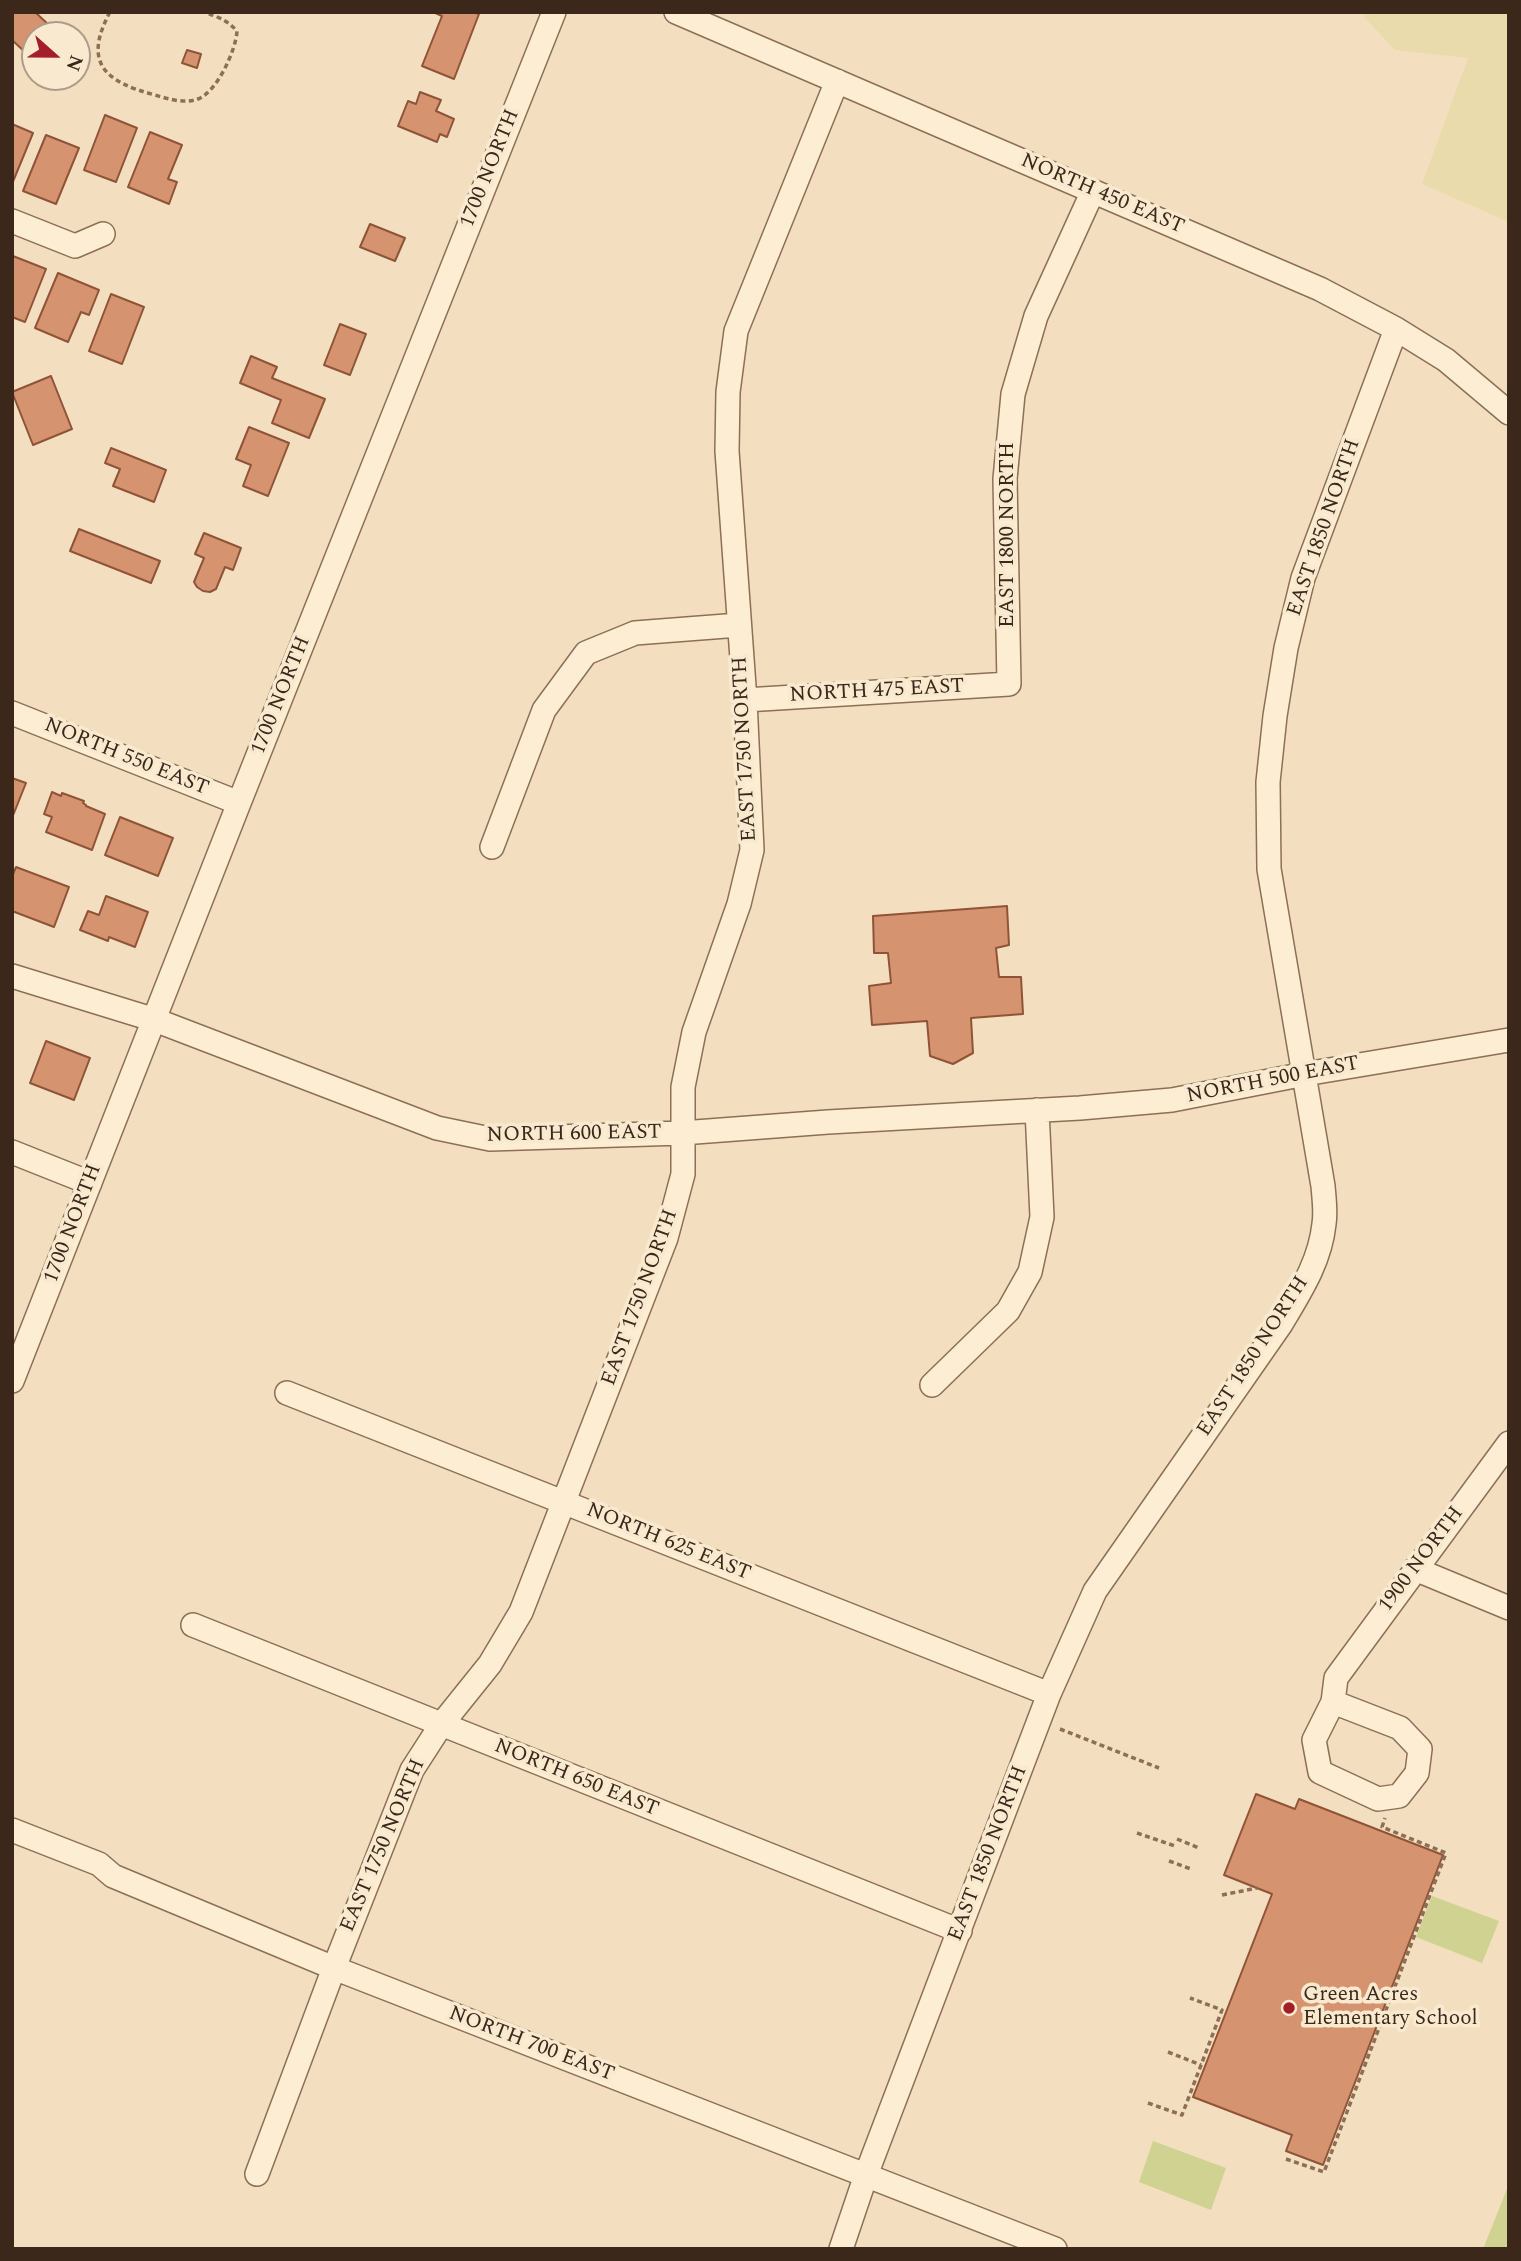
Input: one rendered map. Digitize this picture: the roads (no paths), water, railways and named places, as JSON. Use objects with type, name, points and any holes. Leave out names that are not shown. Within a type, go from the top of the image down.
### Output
[{"type":"street","name":"1700 NORTH","points":[[12,1381],[554,12]]},
{"type":"street","name":"NORTH 450 EAST","points":[[676,12],[1320,289],[1396,329],[1446,360],[1509,413]]},
{"type":"street","name":"EAST 1750 NORTH","points":[[257,2174],[412,1770],[441,1725],[490,1664],[521,1612],[666,1238],[683,1174],[683,1087],[694,1032],[739,904],[752,850],[745,700],[727,451],[729,392],[736,331],[836,81]]},
{"type":"street","name":"EAST 1800 NORTH","points":[[1009,684],[1005,479],[1013,394],[1036,316],[1093,191]]},
{"type":"street","points":[[12,221],[75,246],[103,234]]},
{"type":"street","name":"EAST 1850 NORTH","points":[[841,2249],[866,2175],[1049,1694],[1095,1591],[1281,1324],[1317,1260],[1324,1223],[1323,1186],[1269,869],[1268,782],[1286,648],[1303,578],[1396,329]]},
{"type":"street","points":[[492,847],[544,710],[586,653],[635,633],[739,625]]},
{"type":"street","name":"NORTH 475 EAST","points":[[745,700],[1009,684]]},
{"type":"street","name":"NORTH 550 EAST","points":[[12,713],[239,803]]},
{"type":"street","name":"NORTH 600 EAST","points":[[12,976],[155,1020],[437,1128],[490,1139],[682,1133],[1037,1110]]},
{"type":"street","name":"NORTH 500 EAST","points":[[1037,1110],[1172,1100],[1305,1074],[1509,1040]]},
{"type":"street","points":[[932,1385],[1008,1311],[1030,1272],[1042,1217],[1037,1110]]},
{"type":"street","points":[[12,1152],[90,1183]]},
{"type":"street","name":"NORTH 625 EAST","points":[[287,1393],[1049,1694]]},
{"type":"street","name":"1900 NORTH","points":[[1333,1702],[1336,1678],[1509,1443]]},
{"type":"street","points":[[1415,1569],[1509,1608]]},
{"type":"street","name":"NORTH 650 EAST","points":[[193,1625],[960,1931]]},
{"type":"street","points":[[1333,1702],[1400,1728],[1420,1749],[1417,1773],[1399,1796],[1378,1799],[1320,1772],[1314,1740],[1333,1702]]},
{"type":"street","name":"NORTH 700 EAST","points":[[12,1830],[99,1864],[113,1876],[334,1968],[1055,2249]]},
{"type":"place","name":"Green Acres Elementary School","points":[[1289,2008]]}]
